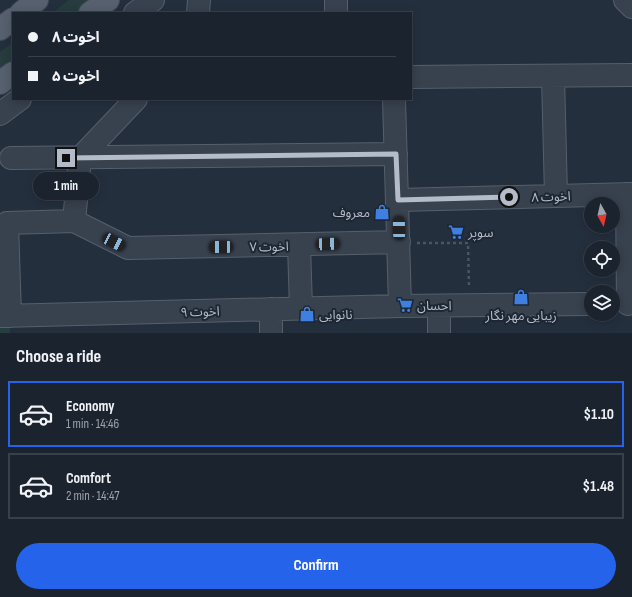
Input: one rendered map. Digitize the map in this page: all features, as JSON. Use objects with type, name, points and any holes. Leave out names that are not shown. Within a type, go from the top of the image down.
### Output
[{"type":"main road","points":[[22,12],[37,0]]},
{"type":"main road","points":[[91,12],[108,0]]},
{"type":"main road","points":[[0,29],[12,20]]},
{"type":"main road","points":[[0,83],[12,74]]},
{"type":"street","points":[[136,12],[153,0]]},
{"type":"street","points":[[198,12],[199,0]]},
{"type":"street","points":[[336,0],[336,12]]},
{"type":"street","points":[[625,0],[632,7]]},
{"type":"street","points":[[412,77],[632,75]]},
{"type":"street","points":[[553,76],[556,196]]},
{"type":"street","points":[[0,114],[19,100]]},
{"type":"street","points":[[5,316],[7,223],[74,221],[80,158],[135,100]]},
{"type":"street","points":[[394,100],[400,306]]},
{"type":"street","points":[[11,158],[396,154]]},
{"type":"street","points":[[624,304],[630,194]]},
{"type":"street","name":"اخوت ۸","points":[[398,200],[630,194]]},
{"type":"street","name":"اخوت ۷","points":[[74,221],[128,248],[399,242]]},
{"type":"street","points":[[299,245],[301,308]]},
{"type":"street","name":"اخوت ۹","points":[[5,316],[301,308],[584,304]]},
{"type":"street","points":[[438,306],[439,333]]},
{"type":"street","points":[[271,309],[271,333]]},
{"type":"path","points":[[399,242],[468,243],[469,305]]},
{"type":"green space","points":[[69,0],[100,0],[83,12],[53,12]]},
{"type":"green space","points":[[12,43],[12,65],[0,74],[0,52]]},
{"type":"green space","points":[[0,324],[10,325],[10,333],[0,333]]},
{"type":"place","name":"معروف","points":[[382,212]]},
{"type":"place","name":"سوپر","points":[[456,232]]},
{"type":"place","name":"زیبایی مهر نگار","points":[[521,297]]},
{"type":"place","name":"احسان","points":[[405,305]]},
{"type":"place","name":"نانوایی","points":[[307,314]]},
{"type":"route","points":[[66,158],[396,154],[398,200],[509,197]]}]
